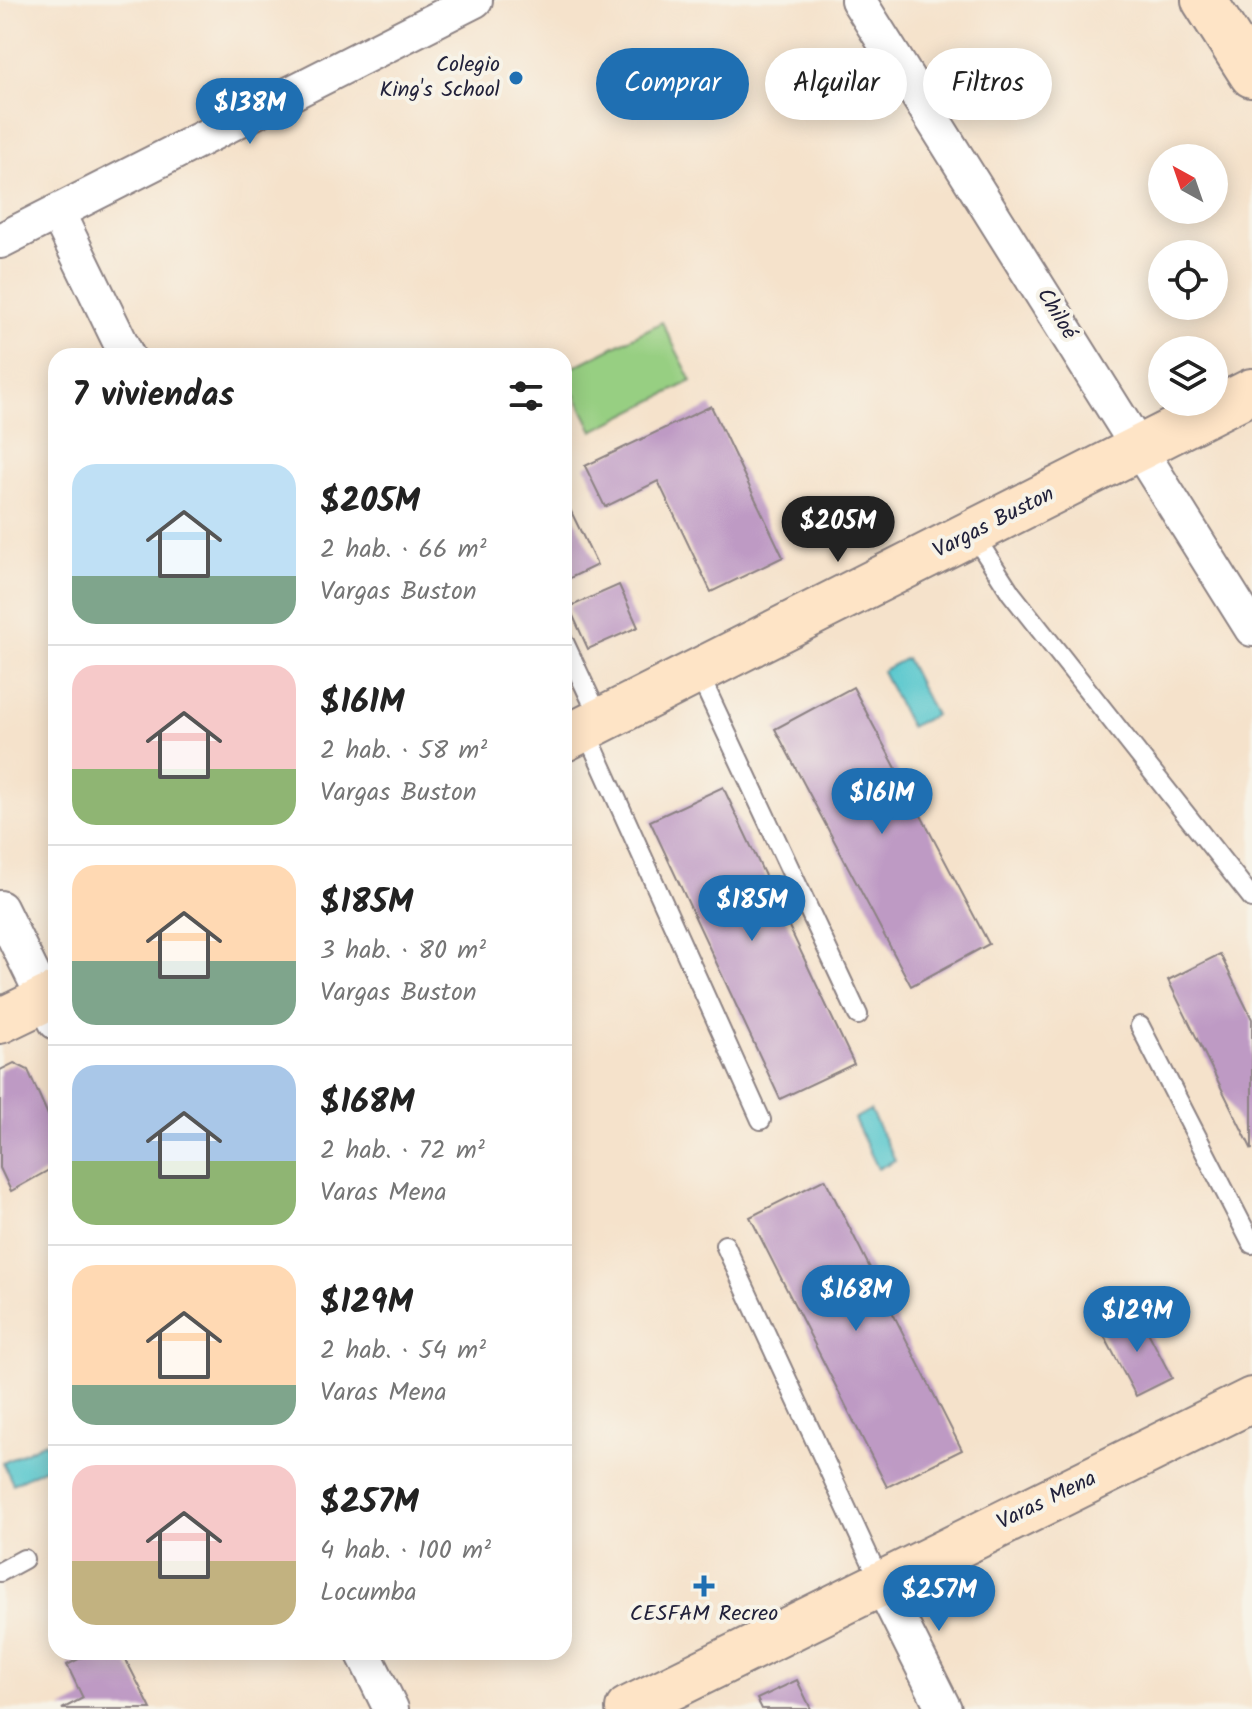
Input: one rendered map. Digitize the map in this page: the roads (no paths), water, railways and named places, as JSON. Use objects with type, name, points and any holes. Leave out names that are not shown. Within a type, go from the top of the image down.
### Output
[{"type":"street","points":[[0,241],[475,0]]},
{"type":"street","name":"Chiloé","points":[[858,0],[1252,629]]},
{"type":"street","points":[[1204,0],[1252,75]]},
{"type":"street","points":[[57,212],[123,348]]},
{"type":"street","name":"Vargas Buston","points":[[583,729],[1252,391]]},
{"type":"street","points":[[0,908],[48,998]]},
{"type":"street","points":[[0,1021],[48,1006]]},
{"type":"street","name":"Varas Mena","points":[[628,1709],[1252,1400]]},
{"type":"street","points":[[881,1583],[944,1709]]},
{"type":"street","points":[[367,1660],[391,1709]]},
{"type":"lane","points":[[973,534],[1011,593],[1252,898]]},
{"type":"lane","points":[[698,672],[858,1015]]},
{"type":"lane","points":[[572,679],[583,729],[761,1120]]},
{"type":"lane","points":[[1140,1026],[1252,1244]]},
{"type":"lane","points":[[725,1245],[881,1583]]},
{"type":"lane","points":[[0,1572],[24,1559]]},
{"type":"water","points":[[906,658],[935,715],[910,727],[882,671]]},
{"type":"water","points":[[870,1110],[895,1160],[878,1169],[854,1119]]},
{"type":"water","points":[[45,1442],[48,1448],[48,1466],[13,1484],[3,1463]]},
{"type":"place","name":"Colegio King's School","points":[[516,78]]},
{"type":"place","name":"CESFAM Recreo","points":[[704,1586]]}]
